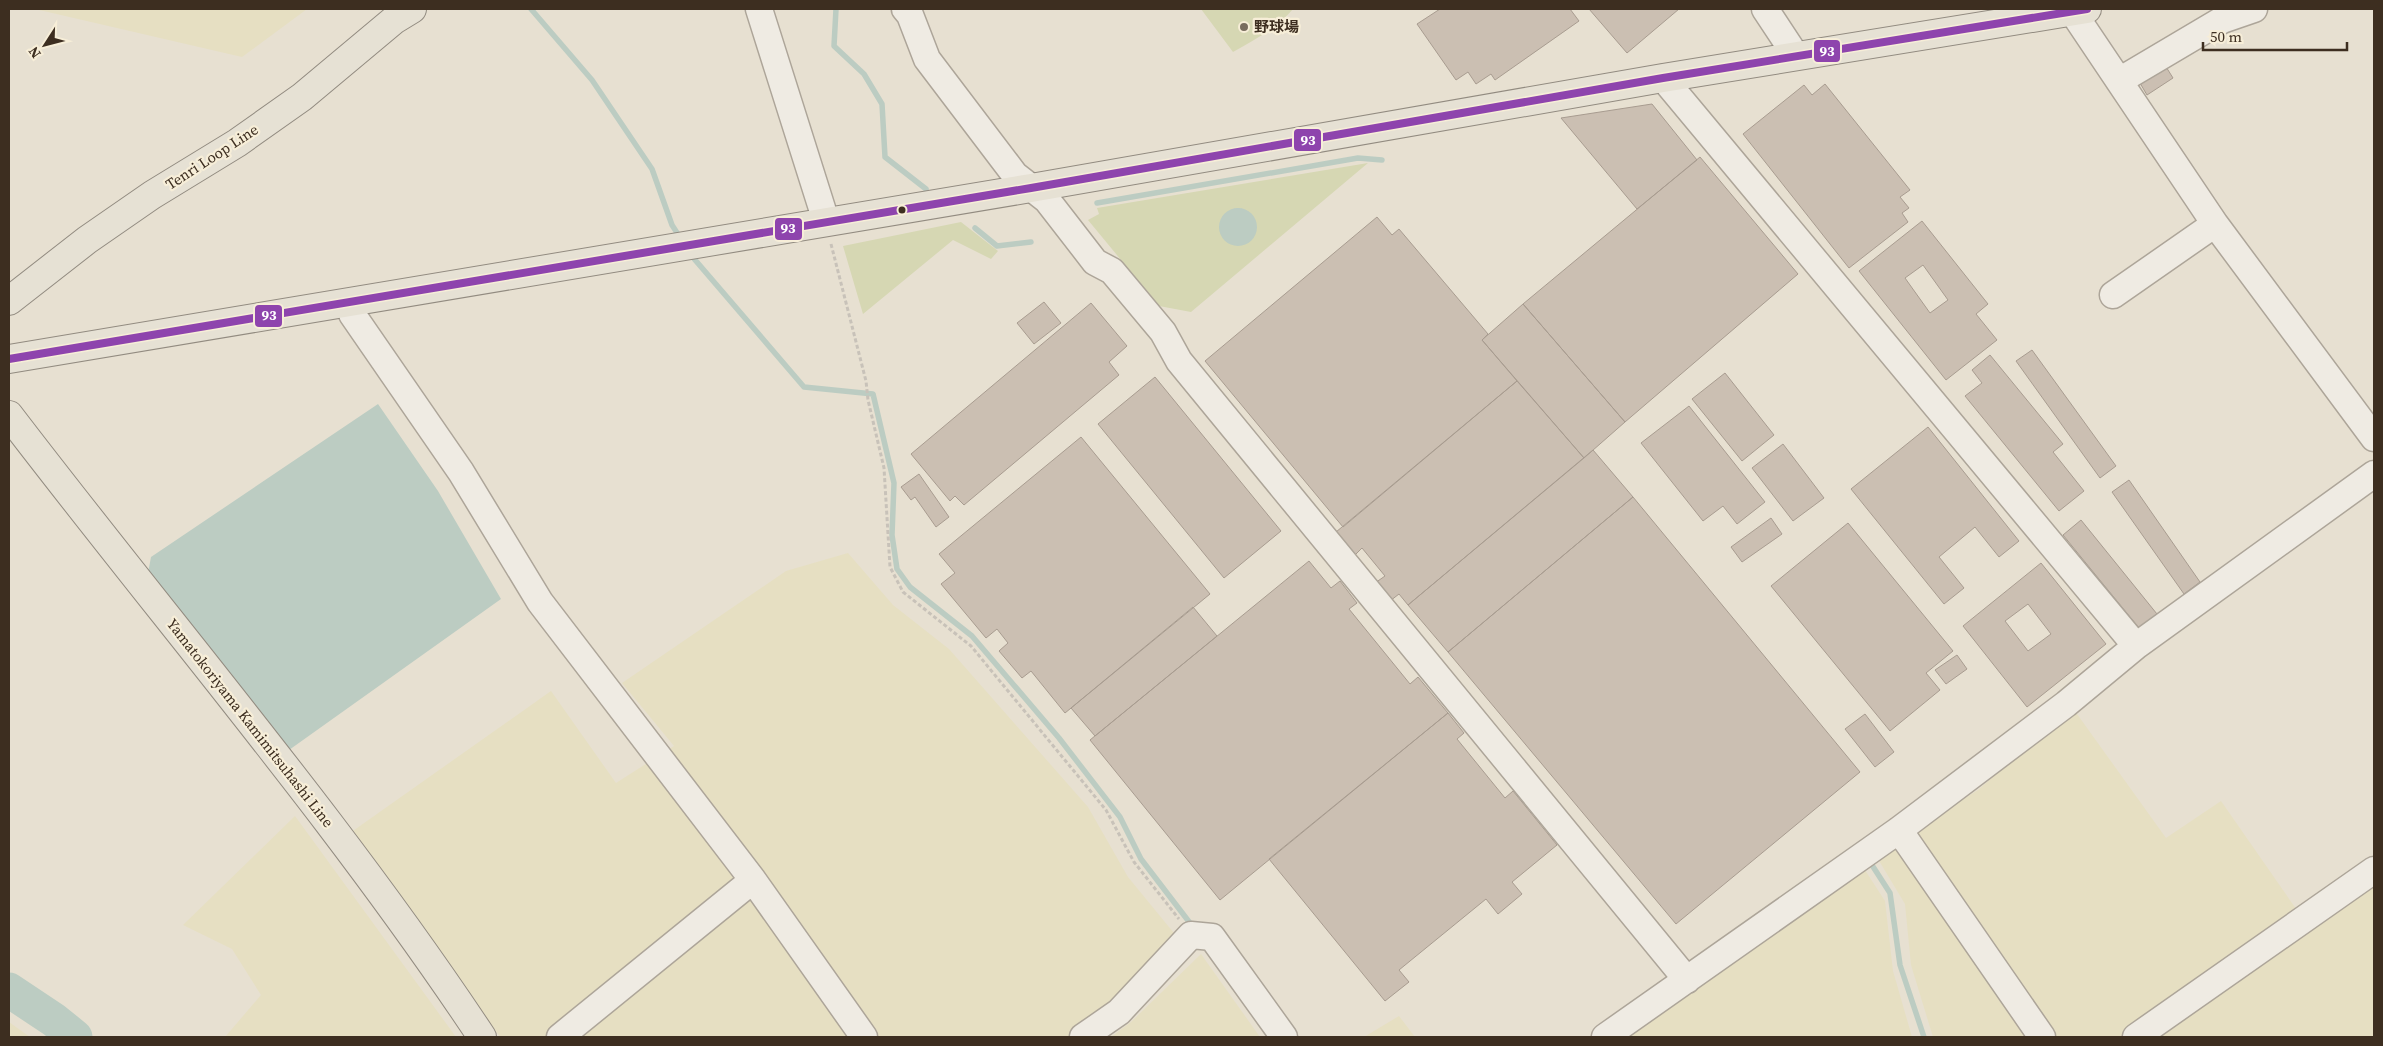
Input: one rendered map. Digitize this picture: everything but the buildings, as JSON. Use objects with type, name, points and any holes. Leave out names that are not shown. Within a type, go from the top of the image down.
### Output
[{"type":"main road","name":"Tenri Loop Line","points":[[9,301],[87,240],[152,195],[237,143],[302,97],[394,20],[412,9]]},
{"type":"main road","points":[[9,359],[1031,188],[1663,78],[2079,10]]},
{"type":"main road","name":"Yamatokoriyama Kamimitsuhashi Line","points":[[9,415],[307,796],[424,950],[482,1037]]},
{"type":"street","points":[[759,9],[826,221]]},
{"type":"street","points":[[905,9],[910,15],[927,58],[1015,175],[1047,200],[1095,262],[1112,271],[1118,278],[1163,332],[1186,369],[1687,980]]},
{"type":"street","points":[[1765,9],[1796,56]]},
{"type":"street","points":[[2120,81],[2222,20],[2254,9]]},
{"type":"street","points":[[2079,10],[2120,81],[2215,224],[2374,438]]},
{"type":"street","points":[[1663,78],[2136,646]]},
{"type":"street","points":[[2113,295],[2215,224]]},
{"type":"street","points":[[350,303],[352,314],[461,472],[540,602],[753,880],[864,1037]]},
{"type":"street","points":[[1605,1037],[1899,830],[2066,704],[2136,646],[2374,474]]},
{"type":"street","points":[[1899,830],[2042,1037]]},
{"type":"street","points":[[2136,1037],[2374,870]]},
{"type":"street","points":[[560,1037],[753,880]]},
{"type":"street","points":[[1082,1037],[1119,1012],[1202,936],[1284,1037]]},
{"type":"path","points":[[826,221],[866,381],[868,400],[884,468],[890,567],[903,592],[971,646],[1106,810],[1134,862],[1202,936]]},
{"type":"shaded area","points":[[35,9],[307,9],[242,57]]},
{"type":"shaded area","points":[[1238,208],[1251,214],[1257,227],[1251,240],[1238,246],[1225,240],[1219,227],[1225,214]]},
{"type":"shaded area","points":[[378,404],[438,491],[501,599],[289,750],[148,573],[151,557]]},
{"type":"shaded area","points":[[848,553],[893,605],[949,649],[1088,807],[1128,877],[1178,938],[1117,1007],[1071,1037],[500,1037],[350,833],[551,691],[616,783],[674,746],[622,683],[786,571]]},
{"type":"shaded area","points":[[2072,707],[2166,838],[2221,801],[2310,929],[2374,881],[2374,1037],[1933,1037],[1911,965],[1905,904],[1875,854],[1978,790]]},
{"type":"shaded area","points":[[295,816],[456,1037],[225,1037],[261,995],[232,949],[183,925]]},
{"type":"shaded area","points":[[1863,867],[1885,901],[1893,971],[1912,1037],[1624,1037]]},
{"type":"shaded area","points":[[1201,954],[1260,1037],[1111,1037],[1131,1022]]},
{"type":"shaded area","points":[[1399,1016],[1415,1037],[1364,1037]]},
{"type":"shaded area","points":[[9,1022],[30,1037],[9,1037]]},
{"type":"green space","name":"野球場","points":[[1201,9],[1293,9],[1273,28],[1233,52]]},
{"type":"green space","points":[[1368,163],[1191,312],[1159,306],[1088,220],[1099,214],[1097,208]]},
{"type":"green space","points":[[961,222],[998,251],[991,259],[953,240],[863,314],[843,246]]},
{"type":"waterway","points":[[531,9],[592,80],[652,169],[672,225],[681,239]]},
{"type":"waterway","points":[[836,9],[834,46],[864,74],[882,104],[885,157],[926,189]]},
{"type":"waterway","points":[[1097,203],[1358,158],[1382,160]]},
{"type":"waterway","points":[[975,228],[997,246],[1031,242]]},
{"type":"waterway","points":[[690,254],[804,387],[873,394],[894,483],[892,535],[897,569],[910,587],[972,636],[1059,738],[1120,817],[1141,859],[1193,927]]},
{"type":"waterway","points":[[1870,862],[1890,893],[1900,965],[1924,1037]]},
{"type":"waterway","points":[[9,990],[54,1020],[75,1037]]},
{"type":"transit line","name":"93","points":[[9,359],[1031,188],[1663,78],[2087,9]]},
{"type":"place","name":"野球場","points":[[1244,27]]}]
